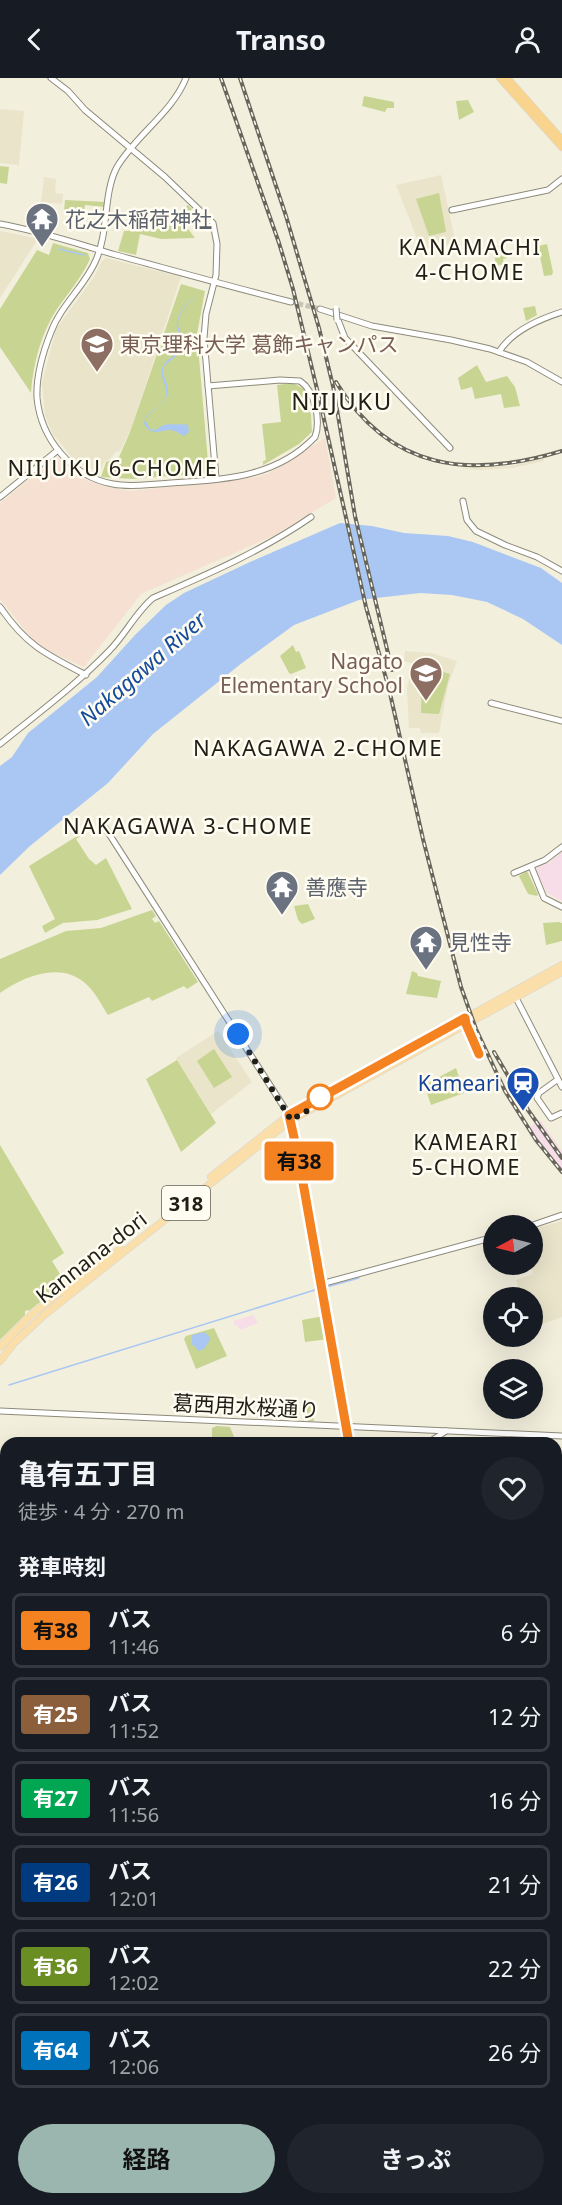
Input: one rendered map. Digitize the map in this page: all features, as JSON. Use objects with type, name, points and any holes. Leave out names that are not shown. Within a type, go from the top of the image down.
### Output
[{"type":"highway","points":[[494,78],[506,79],[562,140]]},
{"type":"highway","points":[[506,79],[562,147]]},
{"type":"main road","name":"318","points":[[514,995],[562,965]]},
{"type":"main road","name":"318","points":[[514,995],[562,972]]},
{"type":"main road","name":"Kannana-dori","points":[[0,1354],[24,1328],[290,1117],[514,995]]},
{"type":"main road","name":"318","points":[[0,1347],[30,1316],[58,1293],[80,1284]]},
{"type":"main road","name":"318","points":[[0,1367],[20,1343],[65,1302],[80,1284]]},
{"type":"main road","name":"Kannana-dori","points":[[0,1361],[53,1305]]},
{"type":"street","points":[[53,79],[63,78]]},
{"type":"street","points":[[186,78],[180,92],[118,166],[111,181],[100,249],[89,275],[56,320],[39,372],[37,398],[46,431],[58,450],[78,469],[110,483],[135,486],[256,474],[272,467],[310,442],[317,431],[318,423],[309,390],[300,381],[280,380],[208,386]]},
{"type":"street","points":[[53,79],[213,223],[217,244],[215,282],[204,327],[216,478]]},
{"type":"street","points":[[452,210],[548,190],[562,179]]},
{"type":"street","points":[[0,224],[176,269],[291,302]]},
{"type":"street","points":[[336,308],[340,330],[345,338],[450,448]]},
{"type":"street","points":[[320,309],[368,325],[451,340],[499,352],[527,362],[562,382]]},
{"type":"street","points":[[499,352],[505,343],[532,325],[562,312]]},
{"type":"street","points":[[0,497],[58,450]]},
{"type":"street","points":[[463,501],[467,519],[478,532],[537,557],[562,571]]},
{"type":"street","points":[[0,744],[86,675],[120,640],[153,598],[256,551],[311,517]]},
{"type":"street","points":[[0,607],[14,628],[29,643],[86,675]]},
{"type":"street","points":[[491,703],[562,721]]},
{"type":"street","points":[[104,826],[290,1117],[348,1437]]},
{"type":"street","points":[[514,873],[545,860],[562,847]]},
{"type":"street","points":[[531,866],[544,898],[562,908]]},
{"type":"street","points":[[514,995],[562,1087]]},
{"type":"street","points":[[557,1080],[539,1093],[537,1098],[551,1118],[562,1113]]},
{"type":"street","points":[[543,1222],[562,1215]]},
{"type":"street","points":[[321,1284],[483,1239]]},
{"type":"street","name":"葛西用水桜通り","points":[[0,1411],[562,1436]]},
{"type":"street","points":[[438,1437],[447,1431]]},
{"type":"shaded area","points":[[0,109],[24,111],[19,165],[0,163]]},
{"type":"shaded area","points":[[441,175],[456,244],[418,250],[418,241],[396,185]]},
{"type":"shaded area","points":[[44,177],[56,179],[55,193],[63,194],[62,204],[41,202]]},
{"type":"shaded area","points":[[0,231],[35,238],[36,242],[0,298]]},
{"type":"shaded area","name":"東京理科大学 葛飾キャンパス","points":[[106,258],[181,277],[131,429],[120,451],[115,452],[104,462],[100,473],[74,460],[53,434],[45,416],[42,383],[56,329]]},
{"type":"shaded area","points":[[325,438],[336,498],[273,536],[141,594],[84,667],[38,646],[0,599],[0,503],[55,458],[86,480],[106,487],[131,491],[257,477],[269,473]]},
{"type":"shaded area","points":[[543,457],[544,461],[512,468],[480,470],[458,468],[512,466]]},
{"type":"shaded area","name":"Nagato Elementary School","points":[[405,651],[431,653],[457,661],[448,685],[439,733],[421,733],[420,728],[409,728],[407,689],[413,663],[404,662]]},
{"type":"shaded area","points":[[562,852],[562,901],[547,893],[536,870],[537,867],[550,862]]},
{"type":"shaded area","points":[[218,1031],[252,1082],[211,1114],[176,1058]]},
{"type":"shaded area","points":[[540,1120],[562,1151],[562,1174],[527,1129]]},
{"type":"shaded area","points":[[562,1221],[562,1317],[543,1324],[543,1287],[518,1287],[516,1280],[530,1275],[543,1275],[543,1226]]},
{"type":"shaded area","points":[[253,1315],[258,1323],[240,1330],[237,1325],[234,1325],[234,1321]]},
{"type":"green space","points":[[364,96],[394,102],[394,108],[387,108],[385,112],[362,106]]},
{"type":"green space","points":[[468,100],[474,112],[459,120],[456,101]]},
{"type":"green space","points":[[0,166],[9,167],[7,184],[0,183]]},
{"type":"green space","points":[[439,193],[446,232],[429,236],[416,199]]},
{"type":"green space","points":[[65,200],[106,202],[105,207],[85,205],[84,212],[64,211]]},
{"type":"green space","points":[[188,205],[192,209],[182,221],[195,238],[161,239],[140,234],[136,255],[118,251],[124,231],[145,229],[167,223],[179,216]]},
{"type":"green space","points":[[53,243],[88,253],[90,259],[46,328],[36,360],[31,393],[0,347],[0,309],[37,250],[49,255]]},
{"type":"green space","points":[[547,244],[553,272],[552,275],[544,276],[538,246]]},
{"type":"green space","points":[[503,245],[507,258],[503,259],[504,264],[496,266],[493,246]]},
{"type":"green space","points":[[181,284],[205,291],[197,334],[209,473],[133,479],[101,477],[106,462],[119,457],[130,432]]},
{"type":"green space","points":[[535,306],[537,315],[526,321],[523,308]]},
{"type":"green space","points":[[477,365],[486,382],[507,376],[515,387],[520,406],[504,408],[501,394],[475,399],[472,387],[461,390],[458,378]]},
{"type":"green space","points":[[293,383],[304,389],[311,415],[312,432],[299,444],[263,465],[263,461],[266,460],[262,424],[281,422],[277,385]]},
{"type":"green space","points":[[293,645],[296,652],[299,651],[306,668],[291,674],[280,656]]},
{"type":"green space","points":[[422,669],[433,669],[450,674],[439,714],[421,713]]},
{"type":"green space","points":[[82,833],[84,834],[76,839],[89,859],[96,865],[106,858],[132,909],[97,920],[63,923],[45,933],[42,926],[55,919],[29,866]]},
{"type":"green space","points":[[527,871],[537,896],[528,894],[519,876]]},
{"type":"green space","points":[[308,904],[315,919],[302,924],[298,920],[294,906]]},
{"type":"green space","points":[[152,910],[156,916],[152,919],[155,923],[159,921],[198,982],[187,989],[184,986],[152,1001],[149,997],[108,1015],[89,987],[68,974],[57,972],[33,976],[0,993],[0,959],[66,931],[101,928]]},
{"type":"green space","points":[[543,923],[562,923],[562,941],[546,945]]},
{"type":"green space","points":[[412,971],[418,976],[441,981],[437,998],[406,994]]},
{"type":"green space","points":[[214,1049],[232,1077],[214,1088],[197,1061]]},
{"type":"green space","points":[[177,1060],[216,1123],[181,1152],[146,1079]]},
{"type":"green space","points":[[456,1068],[464,1093],[431,1105],[426,1084]]},
{"type":"green space","points":[[0,1145],[64,1253],[52,1261],[65,1282],[29,1311],[25,1311],[25,1315],[0,1340]]},
{"type":"green space","points":[[324,1316],[328,1339],[305,1342],[302,1320]]},
{"type":"green space","points":[[214,1328],[227,1356],[196,1369],[184,1339],[186,1336]]},
{"type":"green space","points":[[310,1400],[314,1421],[308,1421],[301,1402]]},
{"type":"green space","points":[[230,1427],[234,1437],[212,1437],[212,1428]]},
{"type":"water","points":[[196,296],[183,310],[179,319],[182,345],[177,322],[180,313]]},
{"type":"water","points":[[182,345],[181,349],[177,355],[163,367],[168,388],[167,396],[162,404],[145,420],[150,429],[155,430],[163,425],[188,425],[189,432],[184,436],[172,430],[153,432],[144,424],[145,418],[165,399],[162,368],[166,362],[177,353]]},
{"type":"water","name":"Nakagawa River","points":[[340,523],[372,526],[404,533],[448,536],[473,542],[541,568],[562,583],[562,645],[523,619],[487,602],[452,595],[420,593],[359,600],[294,625],[153,734],[108,783],[30,846],[0,875],[0,766],[12,757],[28,733],[97,677],[166,605],[184,593]]},
{"type":"water","points":[[204,1332],[210,1340],[204,1349],[198,1351],[192,1345],[192,1335]]},
{"type":"waterway","points":[[59,249],[84,255]]},
{"type":"waterway","points":[[323,1288],[359,1278]]},
{"type":"waterway","points":[[9,1385],[318,1289]]},
{"type":"tunnel","points":[[291,302],[320,309]]},
{"type":"railway","points":[[221,78],[293,289],[366,607],[389,689],[423,839],[461,987],[476,1029],[505,1091],[536,1140],[562,1172]]},
{"type":"railway","points":[[240,78],[286,216],[319,328],[333,386],[355,516],[392,670]]},
{"type":"railway","points":[[336,382],[357,412],[381,434],[407,450],[435,460],[464,465],[495,465],[528,460],[562,451]]},
{"type":"railway","points":[[494,1052],[528,1110],[562,1158]]},
{"type":"bus line","name":"有38","points":[[348,1437],[293,1125],[289,1115],[465,1018],[479,1054]]},
{"type":"place","name":"花之木稲荷神社","points":[[42,248]]},
{"type":"place","name":"東京理科大学 葛飾キャンパス","points":[[97,373]]},
{"type":"place","name":"Nagato Elementary School","points":[[426,702]]},
{"type":"place","name":"善應寺","points":[[282,916]]},
{"type":"place","name":"見性寺","points":[[426,971]]},
{"type":"place","name":"Kameari","points":[[523,1112]]},
{"type":"district","name":"KANAMACHI 4-CHOME","points":[[470,258]]},
{"type":"district","name":"NIIJUKU","points":[[342,400]]},
{"type":"district","name":"NIIJUKU 6-CHOME","points":[[113,467]]},
{"type":"district","name":"NAKAGAWA 2-CHOME","points":[[318,747]]},
{"type":"district","name":"NAKAGAWA 3-CHOME","points":[[188,825]]},
{"type":"district","name":"KAMEARI 5-CHOME","points":[[466,1154]]},
{"type":"route","points":[[238,1034],[291,1120],[328,1099],[320,1097]]}]
